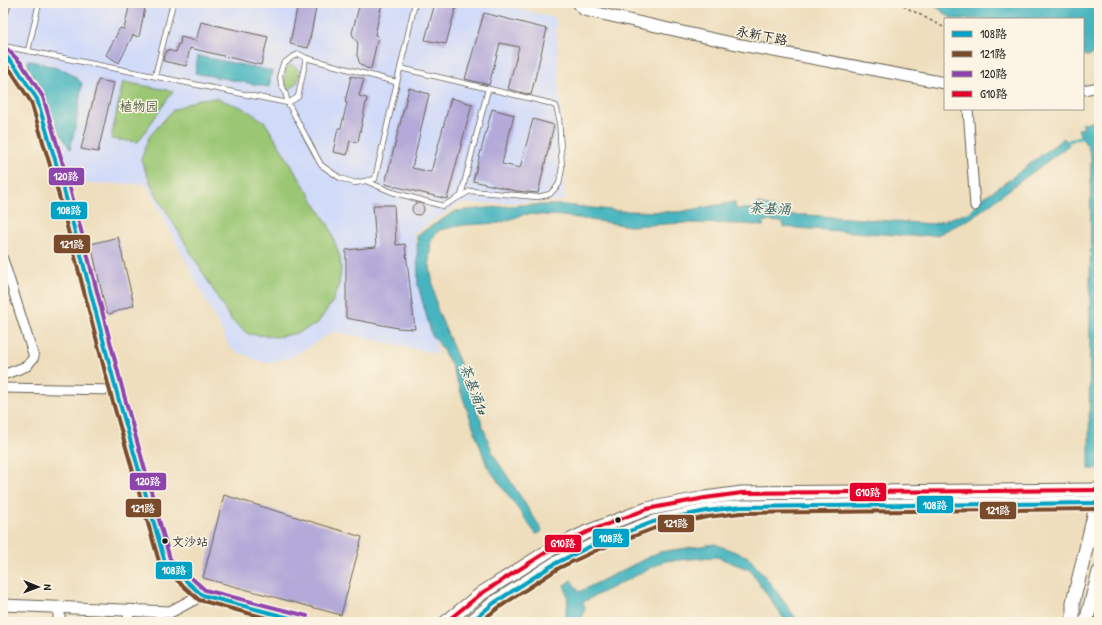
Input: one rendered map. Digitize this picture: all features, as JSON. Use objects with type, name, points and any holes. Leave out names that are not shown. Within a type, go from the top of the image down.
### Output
[{"type":"main road","points":[[446,622],[482,593],[550,550],[587,532],[647,509],[705,498],[742,494],[1094,497]]},
{"type":"main road","points":[[471,622],[494,603],[556,563],[593,545],[653,522],[706,510],[741,507],[1094,497]]},
{"type":"main road","points":[[1073,622],[1073,602],[1094,497]]},
{"type":"main road","points":[[1086,622],[1099,572]]},
{"type":"street","points":[[3,11],[5,3]]},
{"type":"street","name":"永新下路","points":[[578,3],[584,10],[741,45],[944,83]]},
{"type":"street","points":[[3,53],[16,66],[37,99],[64,190],[116,390],[165,562],[202,595],[305,622]]},
{"type":"street","points":[[1084,90],[1099,87]]},
{"type":"street","points":[[968,110],[975,206]]},
{"type":"street","points":[[3,259],[34,357],[27,366],[3,375]]},
{"type":"street","points":[[3,388],[116,390]]},
{"type":"street","points":[[3,605],[170,612],[202,595]]},
{"type":"street","points":[[59,607],[59,622]]},
{"type":"street","points":[[254,609],[254,622]]},
{"type":"street","points":[[128,610],[128,622]]},
{"type":"lane","points":[[28,51],[39,3]]},
{"type":"lane","points":[[155,76],[173,3]]},
{"type":"lane","points":[[396,82],[306,58],[299,54],[283,64],[280,74],[281,84],[288,103],[321,165],[340,178],[355,183],[375,179],[415,3]]},
{"type":"lane","points":[[3,46],[288,103],[298,97],[306,58]]},
{"type":"lane","points":[[366,181],[392,192],[443,206],[470,191],[538,197],[550,194],[559,184],[562,167],[559,118],[556,106],[545,102],[400,68]]},
{"type":"lane","points":[[461,196],[488,89]]},
{"type":"path","points":[[898,3],[944,27]]},
{"type":"shaded area","points":[[6,3],[494,3],[556,18],[565,201],[460,204],[413,233],[438,354],[334,331],[290,358],[264,363],[231,349],[146,184],[73,183],[37,99],[3,53],[3,14]]},
{"type":"green space","points":[[291,65],[298,70],[299,77],[295,85],[288,89],[285,84],[285,76],[287,67]]},
{"type":"green space","name":"植物园","points":[[123,82],[173,91],[138,142],[111,139]]},
{"type":"green space","points":[[215,98],[241,107],[264,121],[329,226],[340,257],[341,269],[339,284],[333,301],[317,324],[297,333],[277,337],[248,334],[231,320],[153,189],[141,160],[149,137],[173,110],[199,99]]},
{"type":"water","points":[[931,3],[1099,3],[1099,53],[1084,55],[1084,18],[951,18]]},
{"type":"water","points":[[198,56],[272,71],[269,87],[195,73]]},
{"type":"water","points":[[28,60],[67,71],[82,83],[76,125],[70,149],[57,128],[43,92],[28,68]]},
{"type":"water","points":[[1099,121],[1099,469],[1089,469],[1091,157],[1088,147],[1081,137],[1078,129],[1084,128],[1082,123]]},
{"type":"water","points":[[1064,138],[1069,145],[971,218],[937,235],[911,236],[783,227],[782,222],[764,221],[763,226],[746,224],[684,223],[630,226],[564,216],[525,214],[499,223],[464,225],[439,230],[431,240],[429,261],[437,309],[459,361],[493,454],[542,530],[540,533],[536,534],[487,466],[451,364],[438,342],[432,336],[418,285],[417,235],[456,211],[520,205],[565,205],[620,211],[678,212],[735,202],[736,209],[756,209],[757,203],[774,208],[782,214],[933,224],[970,212],[981,199],[1005,183]]},
{"type":"water","points":[[715,544],[748,557],[767,579],[799,622],[786,622],[750,570],[717,557],[665,561],[583,602],[585,608],[581,622],[563,622],[568,604],[564,585],[571,580],[579,592],[659,552]]},
{"type":"water","points":[[1092,607],[1099,607],[1099,622],[1092,622]]},
{"type":"building","points":[[130,3],[146,3],[139,37],[133,35],[119,63],[106,55],[120,28],[124,29]]},
{"type":"building","points":[[298,3],[317,3],[308,48],[290,44]]},
{"type":"building","points":[[360,3],[382,3],[375,35],[378,36],[371,69],[360,64],[357,55],[358,43],[352,33]]},
{"type":"building","points":[[435,3],[457,3],[446,44],[425,40]]},
{"type":"building","points":[[484,13],[547,29],[531,95],[508,89],[519,47],[500,43],[489,85],[465,79]]},
{"type":"building","points":[[201,22],[268,37],[261,65],[190,48],[186,66],[163,61],[167,50],[176,52],[178,44],[180,44],[181,37],[196,41]]},
{"type":"building","points":[[351,76],[364,79],[359,96],[367,98],[358,142],[350,141],[347,155],[333,152],[338,128],[341,128],[347,103],[345,102]]},
{"type":"building","points":[[98,80],[114,83],[98,152],[81,149]]},
{"type":"building","points":[[409,88],[429,94],[412,168],[431,172],[451,98],[472,104],[447,199],[385,184]]},
{"type":"building","points":[[492,109],[514,115],[502,164],[520,168],[533,119],[554,125],[538,193],[516,191],[473,181]]},
{"type":"building","points":[[416,203],[420,203],[424,209],[420,215],[416,215],[412,211],[412,207]]},
{"type":"building","points":[[373,205],[394,205],[396,245],[405,244],[415,329],[398,328],[346,318],[346,250],[376,247]]},
{"type":"building","points":[[118,237],[134,305],[110,314],[106,312],[91,244]]},
{"type":"building","points":[[224,495],[362,537],[341,615],[203,578]]},
{"type":"waterway","name":"茶基涌","points":[[1063,144],[1084,135]]},
{"type":"transit line","name":"120路","points":[[7,49],[21,63],[43,97],[70,188],[124,395],[170,559],[205,590],[307,616]]},
{"type":"transit line","name":"108路","points":[[3,53],[16,67],[37,99],[64,190],[118,397],[165,562],[202,595],[305,622]]},
{"type":"transit line","name":"121路","points":[[3,62],[11,71],[31,102],[58,192],[112,399],[160,565],[199,600],[281,622]]},
{"type":"transit line","name":"G10路","points":[[446,622],[482,593],[550,550],[587,532],[647,509],[705,498],[742,493],[1099,490]]},
{"type":"transit line","name":"108路","points":[[471,622],[494,603],[556,563],[593,545],[653,522],[706,511],[741,507],[1099,503]]},
{"type":"transit line","name":"121路","points":[[480,622],[498,608],[559,568],[595,551],[655,528],[707,517],[741,513],[1099,509]]},
{"type":"place","name":"文沙站","points":[[165,541]]},
{"type":"water label","name":"茶基涌1#","points":[[474,389]]}]
